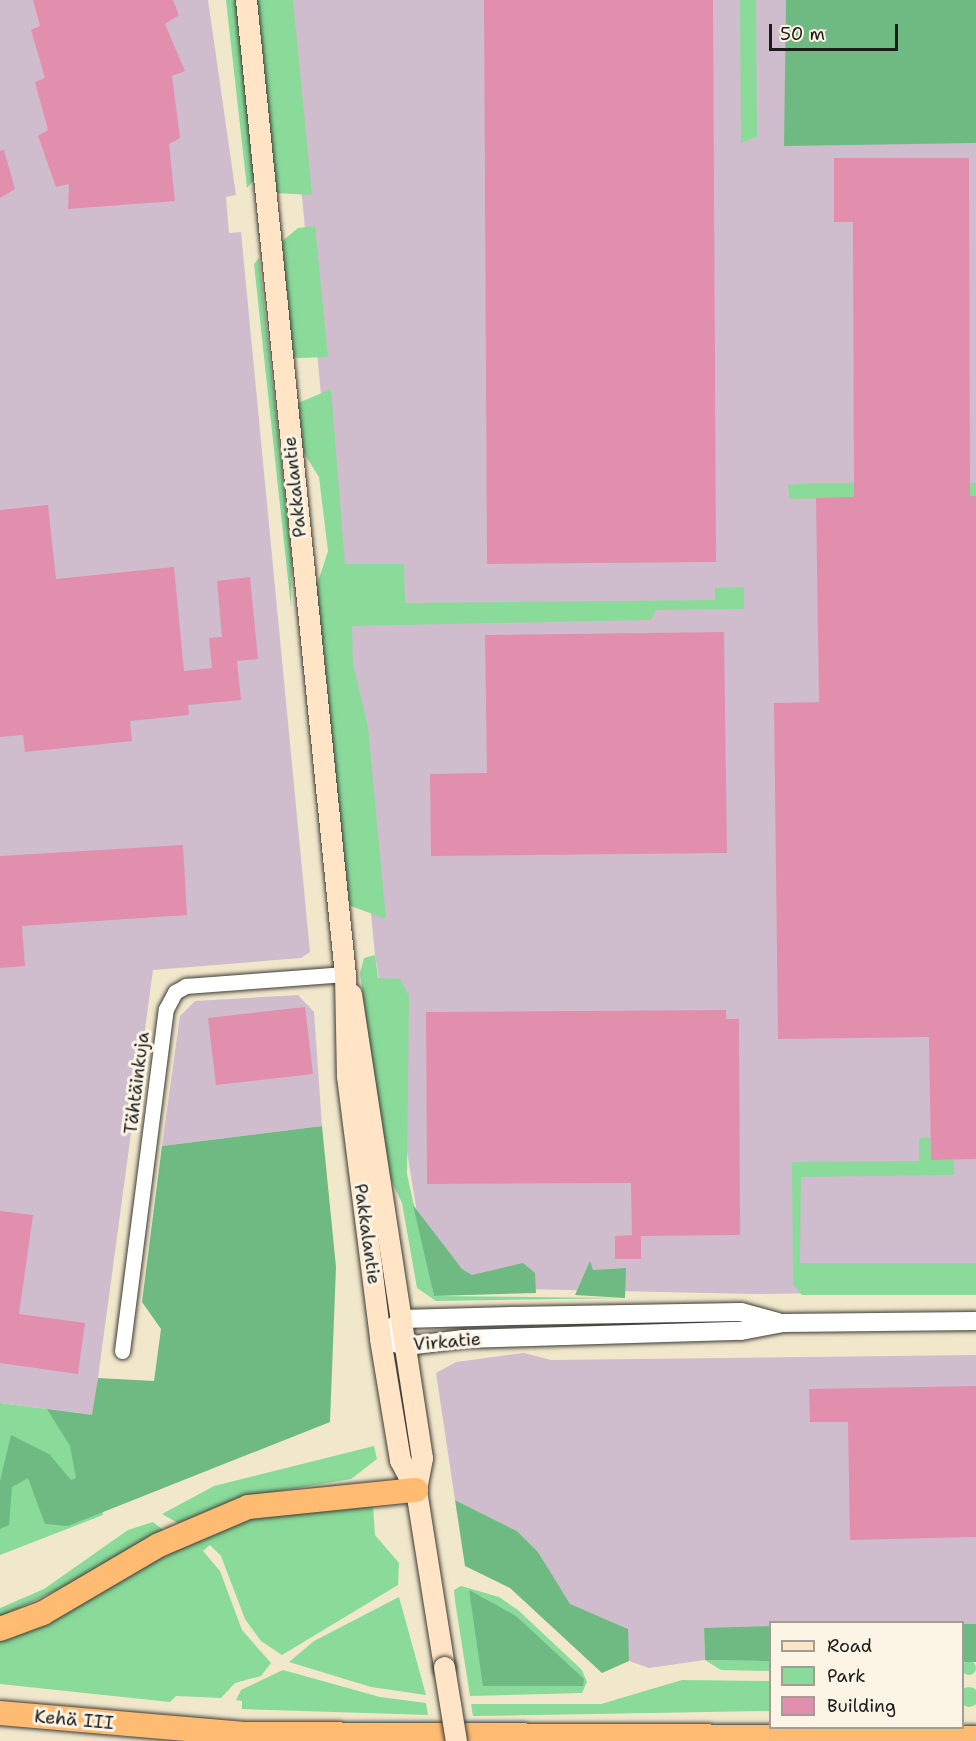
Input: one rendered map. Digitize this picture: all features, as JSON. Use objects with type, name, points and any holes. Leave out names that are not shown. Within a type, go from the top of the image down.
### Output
[{"type":"highway","points":[[0,1629],[42,1613],[159,1545],[248,1507],[416,1490]]},
{"type":"highway","name":"Kehä III","points":[[0,1713],[259,1734],[976,1738]]},
{"type":"main road","name":"Pakkalantie","points":[[246,0],[345,974],[347,1076],[380,1339],[400,1460],[416,1490],[456,1741]]},
{"type":"main road","name":"Pakkalantie","points":[[345,974],[357,1014],[422,1458],[416,1490]]},
{"type":"street","name":"Tähtäinkuja","points":[[122,1351],[166,1009],[175,993],[186,986],[345,974]]},
{"type":"street","name":"Virkatie","points":[[380,1339],[402,1319],[741,1312],[783,1323]]},
{"type":"street","name":"Virkatie","points":[[380,1339],[406,1346],[464,1339],[741,1331],[783,1323],[976,1321]]},
{"type":"shaded area","points":[[0,0],[208,0],[236,195],[226,197],[229,233],[241,232],[310,952],[301,958],[153,970],[93,1415],[0,1403]]},
{"type":"shaded area","points":[[283,0],[976,0],[976,1291],[755,1294],[429,1287],[375,955]]},
{"type":"shaded area","points":[[298,995],[314,1012],[322,1126],[162,1146],[180,1016],[195,1001]]},
{"type":"shaded area","points":[[524,1353],[551,1360],[976,1355],[976,1655],[964,1655],[964,1621],[769,1621],[769,1651],[704,1628],[705,1660],[649,1668],[629,1661],[627,1629],[569,1604],[538,1552],[517,1531],[455,1500],[436,1373],[456,1362]]},
{"type":"green space","points":[[226,0],[237,0],[254,180],[247,188]]},
{"type":"green space","points":[[255,0],[293,0],[312,195],[275,193]]},
{"type":"green space","points":[[740,0],[756,0],[757,137],[741,143]]},
{"type":"green space","points":[[786,0],[976,0],[976,143],[784,146]]},
{"type":"green space","points":[[315,226],[328,357],[298,358],[291,356],[280,243],[298,228]]},
{"type":"green space","points":[[259,258],[292,561],[291,607],[254,264]]},
{"type":"green space","points":[[331,389],[345,564],[404,564],[405,603],[715,600],[715,588],[744,587],[744,609],[656,610],[651,620],[352,626],[353,664],[368,727],[386,919],[348,905],[315,591],[328,551],[319,477],[302,450],[296,404]]},
{"type":"green space","points":[[976,483],[976,496],[790,499],[788,485]]},
{"type":"green space","points":[[375,955],[378,978],[400,979],[409,996],[407,1174],[434,1296],[625,1298],[436,1301],[417,1288],[402,1203],[384,1165],[360,973],[364,958]]},
{"type":"green space","points":[[322,1126],[336,1267],[330,1422],[68,1526],[45,1524],[28,1478],[12,1487],[9,1525],[0,1529],[0,1481],[11,1435],[49,1454],[71,1480],[76,1478],[70,1446],[47,1409],[92,1415],[98,1378],[154,1381],[161,1329],[142,1302],[162,1146]]},
{"type":"green space","points":[[930,1137],[931,1160],[954,1160],[954,1175],[801,1177],[800,1263],[976,1263],[976,1295],[802,1295],[793,1284],[792,1162],[919,1161],[919,1138]]},
{"type":"green space","points":[[413,1205],[462,1269],[472,1275],[523,1263],[535,1273],[536,1293],[434,1296]]},
{"type":"green space","points":[[590,1261],[593,1270],[626,1268],[625,1298],[575,1295]]},
{"type":"green space","points":[[0,1403],[93,1415],[103,1515],[0,1555]]},
{"type":"green space","points":[[374,1446],[377,1459],[351,1479],[238,1498],[178,1523],[162,1514],[214,1486]]},
{"type":"green space","points":[[455,1500],[517,1531],[538,1552],[570,1604],[628,1629],[629,1661],[602,1673],[510,1588],[465,1566]]},
{"type":"green space","points":[[373,1506],[375,1535],[399,1563],[398,1585],[282,1655],[261,1641],[245,1619],[221,1556],[210,1545],[203,1551],[220,1571],[242,1630],[271,1663],[261,1676],[235,1683],[221,1698],[176,1696],[170,1702],[0,1684],[0,1639],[183,1542],[250,1513]]},
{"type":"green space","points":[[153,1522],[163,1530],[82,1578],[0,1617],[0,1608],[44,1589],[128,1530]]},
{"type":"green space","points":[[461,1586],[499,1597],[518,1610],[582,1670],[587,1682],[582,1693],[470,1696],[454,1590]]},
{"type":"green space","points":[[469,1590],[516,1616],[584,1679],[583,1686],[483,1686]]},
{"type":"green space","points":[[399,1597],[426,1695],[371,1687],[289,1662],[314,1641]]},
{"type":"green space","points":[[964,1624],[976,1624],[976,1662],[964,1662]]},
{"type":"green space","points":[[769,1626],[769,1661],[705,1660],[704,1628]]},
{"type":"green space","points":[[705,1660],[769,1661],[769,1671],[721,1670]]},
{"type":"green space","points":[[966,1661],[972,1661],[976,1665],[976,1671],[972,1675],[964,1673]]},
{"type":"green space","points":[[283,1670],[380,1697],[426,1703],[428,1715],[242,1709],[242,1701],[236,1700],[241,1690]]},
{"type":"green space","points":[[682,1680],[769,1681],[769,1711],[473,1716],[471,1704],[601,1704]]},
{"type":"green space","points":[[973,1687],[976,1690],[977,1703],[973,1707],[965,1707],[964,1688]]},
{"type":"building","points":[[33,0],[173,0],[179,15],[165,24],[185,71],[172,76],[180,138],[169,144],[175,201],[68,209],[69,184],[56,187],[38,136],[48,130],[35,82],[45,78],[31,30],[40,26]]},
{"type":"building","points":[[484,0],[713,0],[716,562],[487,564]]},
{"type":"building","points":[[4,150],[15,189],[0,198],[0,151]]},
{"type":"building","points":[[834,158],[969,158],[970,496],[976,496],[976,1159],[931,1160],[929,1037],[778,1039],[774,703],[819,702],[816,498],[854,497],[853,222],[834,222]]},
{"type":"building","points":[[48,505],[56,579],[174,567],[184,671],[212,668],[209,638],[222,637],[217,581],[250,577],[258,659],[237,661],[241,700],[188,705],[189,715],[130,721],[132,741],[25,752],[23,735],[0,737],[0,510]]},
{"type":"building","points":[[724,632],[727,853],[431,856],[430,774],[487,773],[485,635]]},
{"type":"building","points":[[183,845],[187,915],[22,926],[25,966],[0,968],[0,856]]},
{"type":"building","points":[[305,1007],[313,1074],[216,1085],[208,1018]]},
{"type":"building","points":[[726,1010],[726,1019],[739,1019],[740,1235],[641,1236],[641,1259],[615,1259],[615,1236],[632,1235],[631,1183],[427,1184],[426,1012]]},
{"type":"building","points":[[0,1211],[33,1215],[19,1314],[85,1323],[78,1374],[0,1363]]},
{"type":"building","points":[[976,1386],[976,1537],[850,1540],[848,1422],[810,1422],[809,1389]]}]
